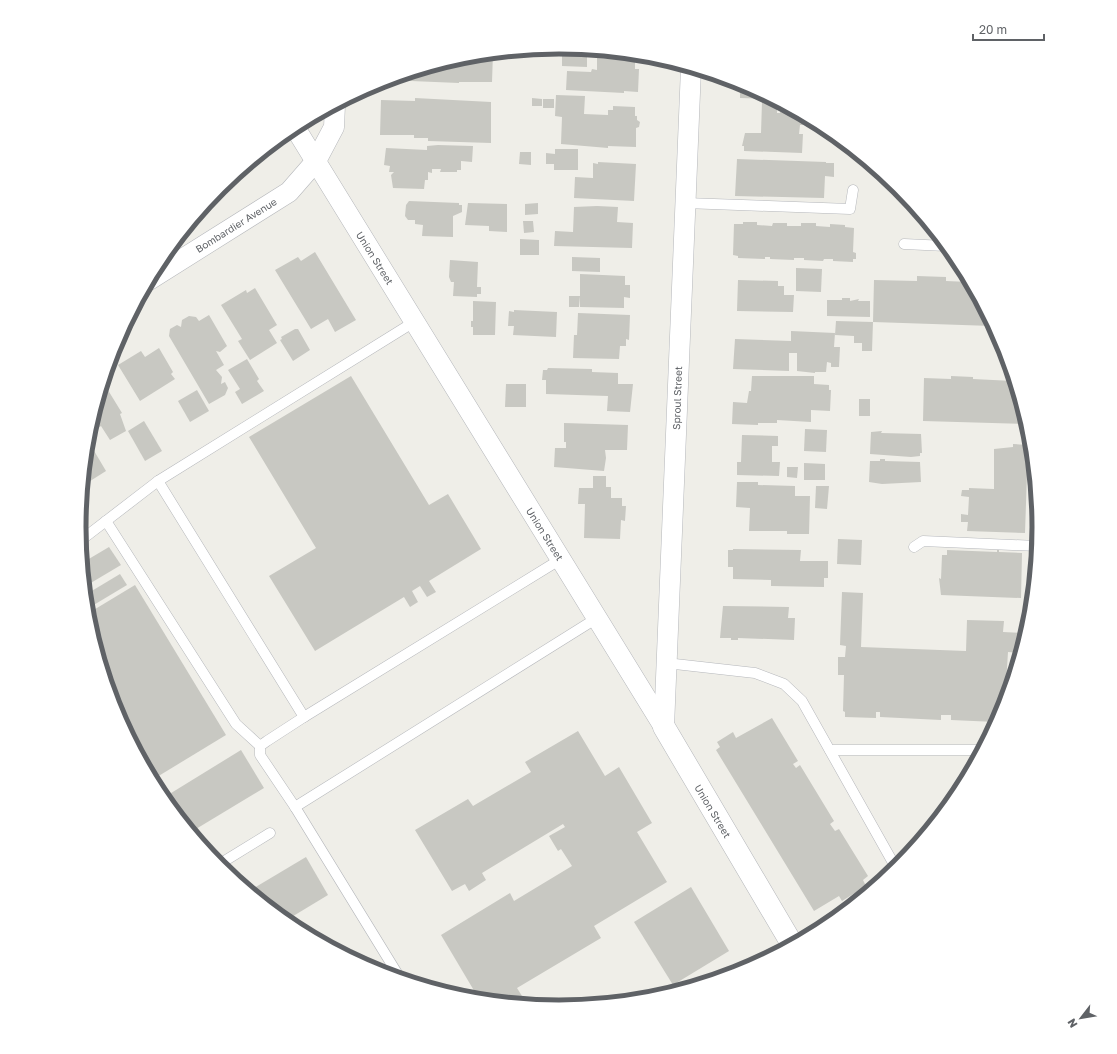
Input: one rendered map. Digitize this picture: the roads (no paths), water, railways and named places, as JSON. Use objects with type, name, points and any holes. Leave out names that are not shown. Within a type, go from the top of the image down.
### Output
[{"type":"street","name":"Sproul Street","points":[[664,727],[691,73]]},
{"type":"street","name":"Bombardier Avenue","points":[[159,274],[289,192],[316,161],[334,127],[335,110]]},
{"type":"street","name":"Union Street","points":[[298,133],[664,727],[790,940]]},
{"type":"lane","points":[[685,203],[850,209],[853,190]]},
{"type":"lane","points":[[904,244],[939,246]]},
{"type":"lane","points":[[86,536],[158,481],[414,322]]},
{"type":"lane","points":[[158,481],[304,717]]},
{"type":"lane","points":[[106,521],[236,724],[260,746],[260,755],[295,807],[396,971]]},
{"type":"lane","points":[[914,547],[923,541],[1031,546]]},
{"type":"lane","points":[[260,746],[304,717],[561,559]]},
{"type":"lane","points":[[295,807],[597,618]]},
{"type":"lane","points":[[666,663],[754,673],[784,684],[802,701],[892,862]]},
{"type":"lane","points":[[830,750],[976,750]]},
{"type":"lane","points":[[224,861],[270,833]]}]
